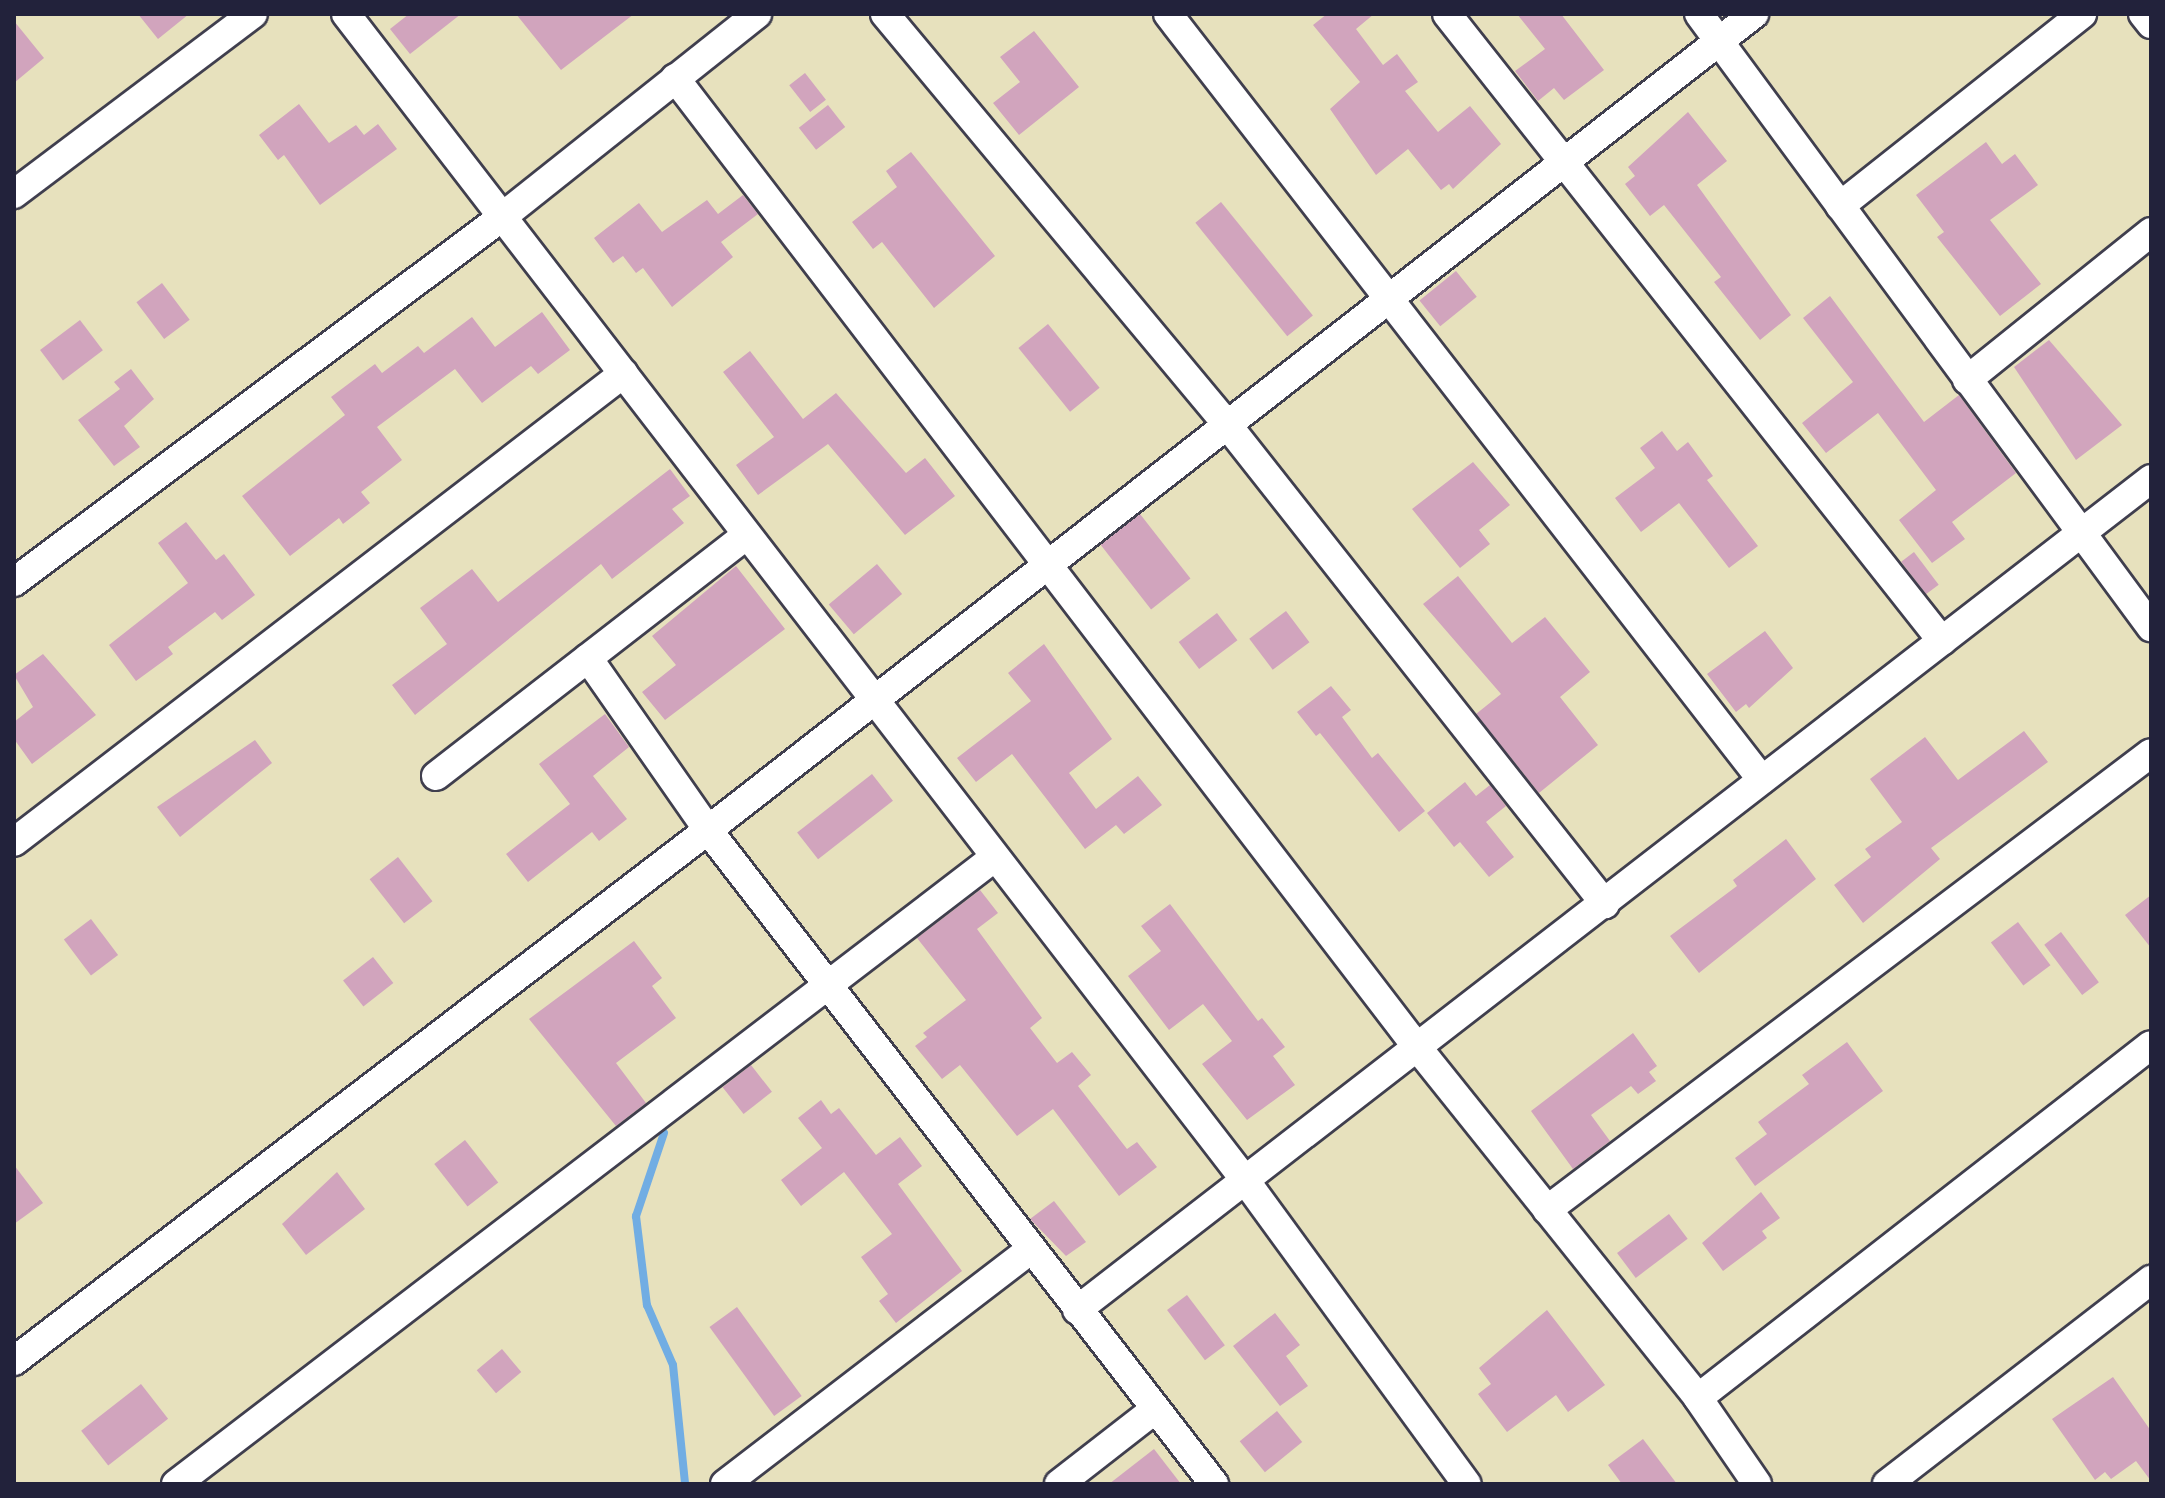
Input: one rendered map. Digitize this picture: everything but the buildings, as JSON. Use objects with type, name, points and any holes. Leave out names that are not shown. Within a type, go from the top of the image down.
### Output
[{"type":"street","points":[[14,194],[253,14]]},
{"type":"street","points":[[346,14],[873,702],[1245,1180],[1467,1484]]},
{"type":"street","points":[[14,582],[502,217],[757,14]]},
{"type":"street","points":[[885,14],[1225,422],[1605,904]]},
{"type":"street","points":[[1168,14],[1762,780]]},
{"type":"street","points":[[1447,14],[1942,641]]},
{"type":"street","points":[[1699,14],[2151,627]]},
{"type":"street","points":[[14,1361],[708,830],[1048,565],[1225,422],[1390,299],[1754,14]]},
{"type":"street","points":[[1840,206],[2082,14]]},
{"type":"street","points":[[2143,14],[2151,24]]},
{"type":"street","points":[[675,78],[1417,1047],[1698,1398],[1757,1484]]},
{"type":"street","points":[[1967,380],[2151,232]]},
{"type":"street","points":[[14,842],[624,373]]},
{"type":"street","points":[[1077,1310],[2151,479]]},
{"type":"street","points":[[436,776],[747,535]]},
{"type":"street","points":[[588,658],[708,830],[1214,1484]]},
{"type":"street","points":[[1547,1210],[2151,753]]},
{"type":"street","points":[[176,1484],[994,858]]},
{"type":"street","points":[[1698,1398],[2151,1045]]},
{"type":"street","points":[[725,1484],[1031,1249]]},
{"type":"street","points":[[1887,1484],[2151,1280]]},
{"type":"street","points":[[1059,1484],[1154,1410]]},
{"type":"waterway","points":[[664,1133],[636,1216],[647,1305],[673,1365],[685,1484]]}]
